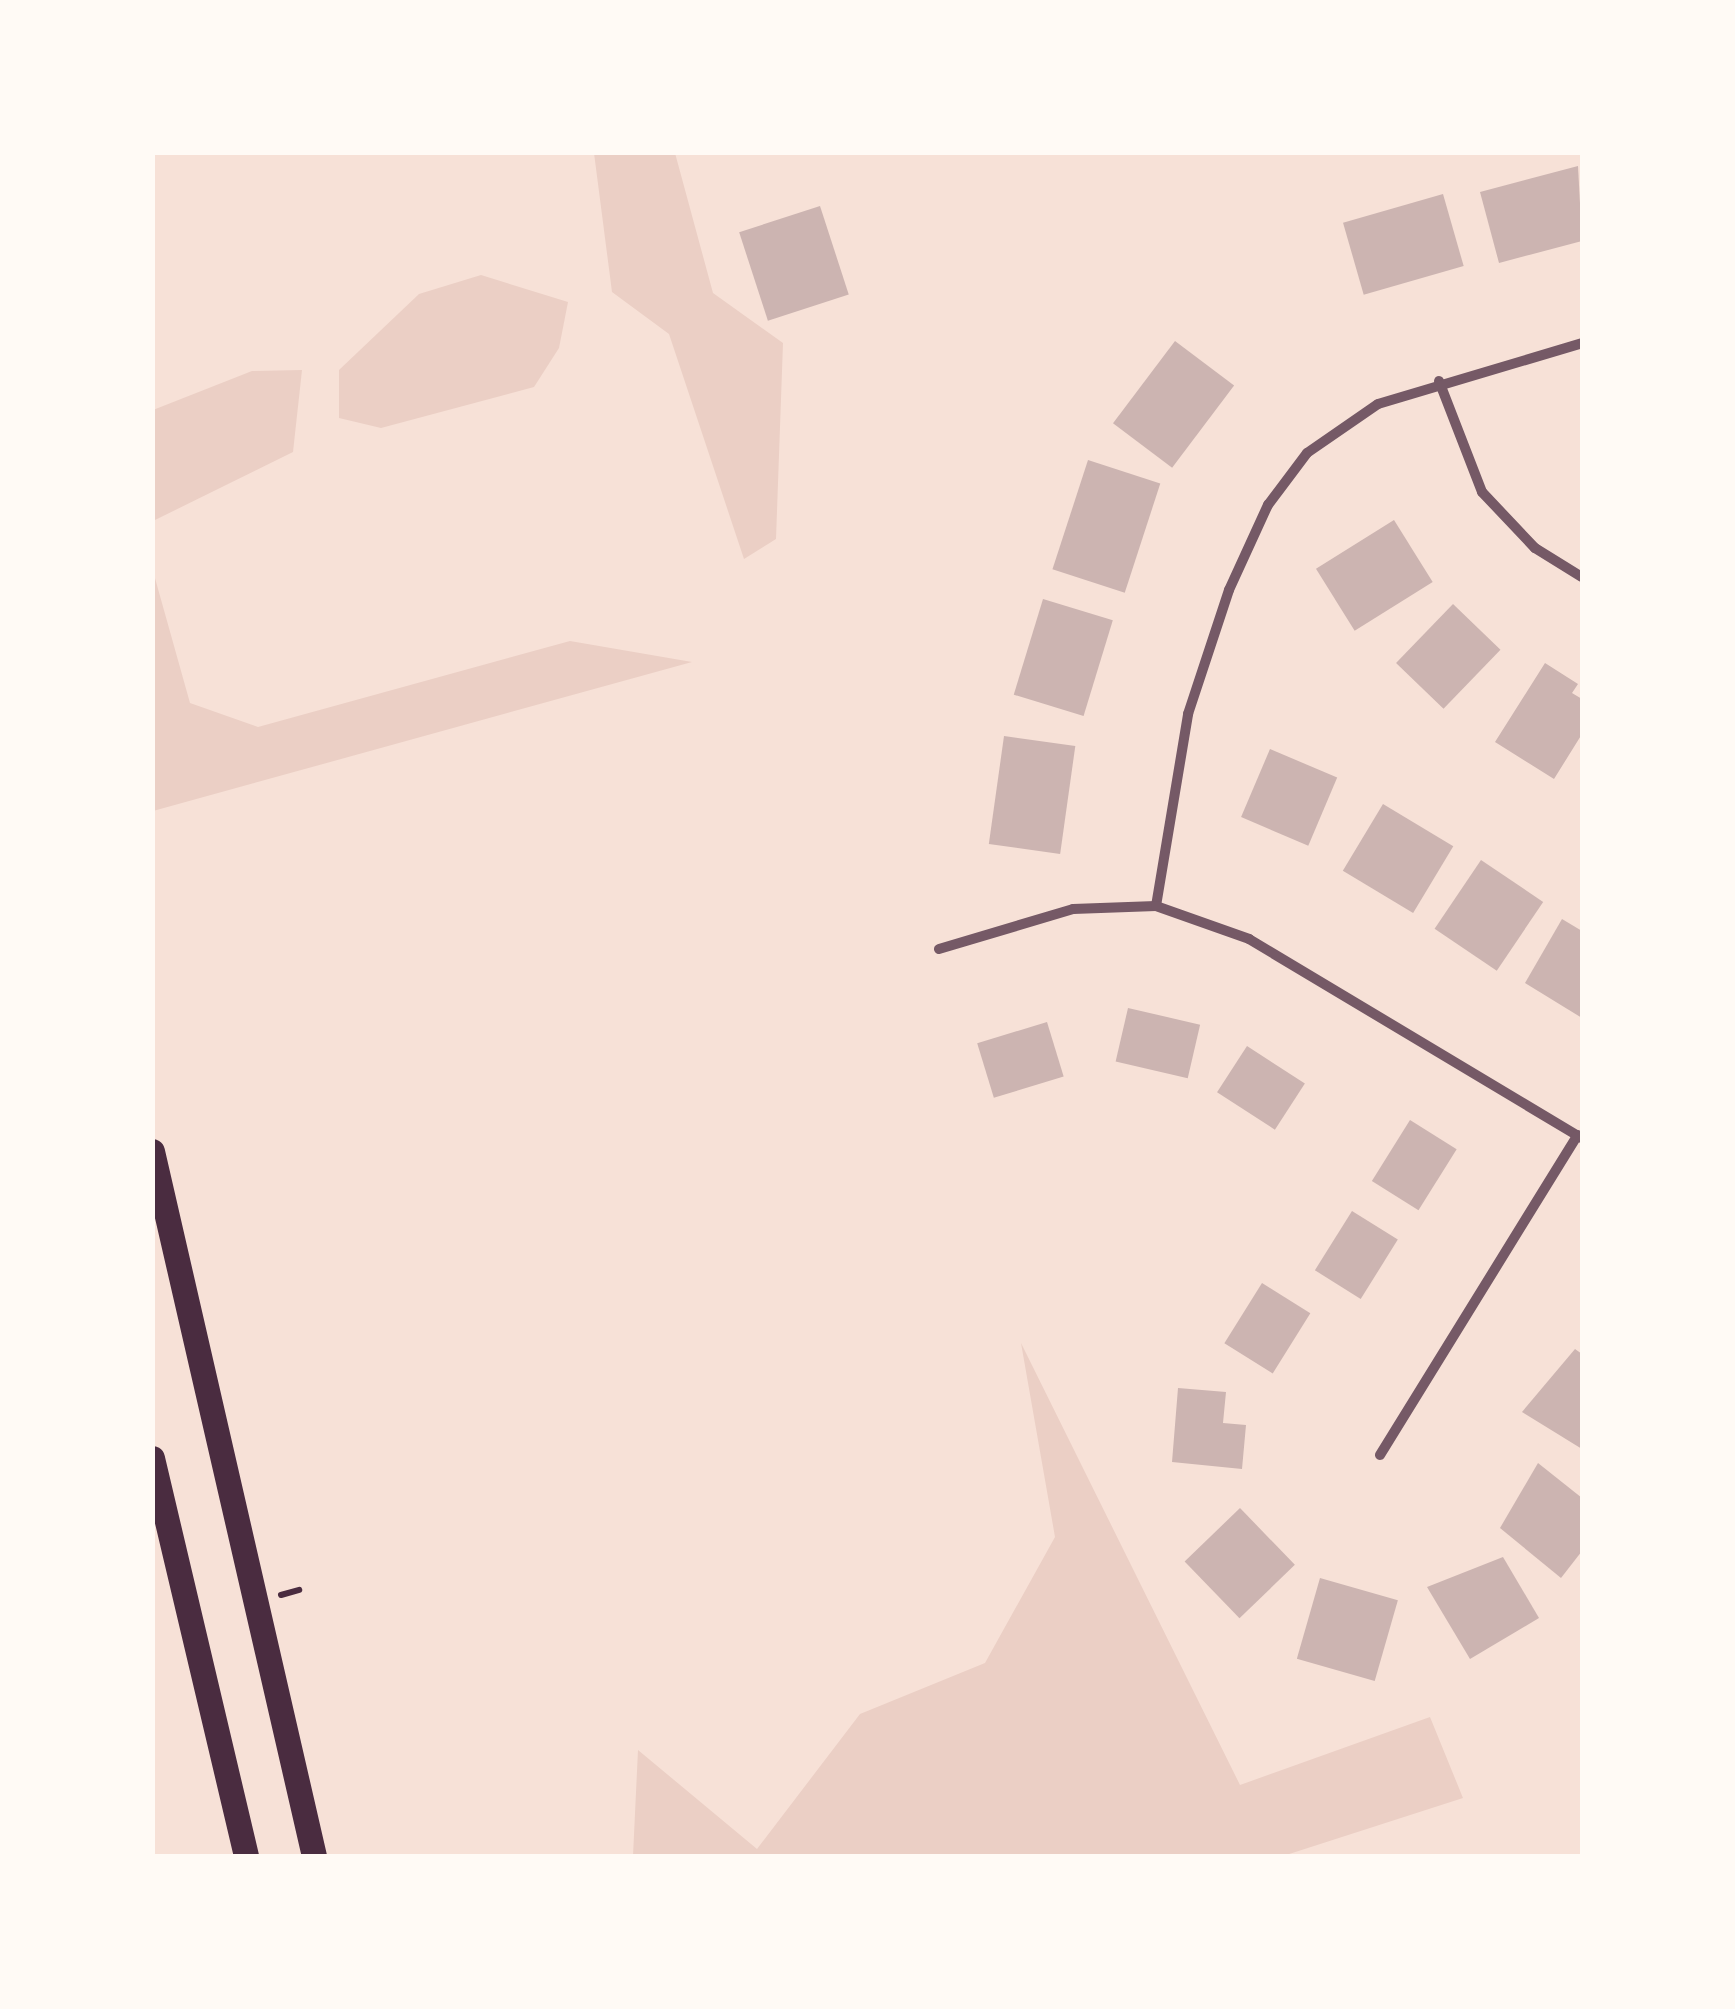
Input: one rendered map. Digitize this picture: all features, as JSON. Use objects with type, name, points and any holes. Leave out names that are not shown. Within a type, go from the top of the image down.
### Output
[{"type":"main road","points":[[152,1151],[314,1856]]},
{"type":"main road","points":[[152,1458],[246,1856]]},
{"type":"street","points":[[1156,906],[1188,714],[1268,504],[1307,453],[1378,404],[1439,381],[1582,343]]},
{"type":"street","points":[[1439,381],[1482,492],[1535,548],[1582,577]]},
{"type":"street","points":[[939,949],[1073,910],[1156,906],[1249,939],[1580,1136],[1380,1455]]},
{"type":"shaded area","points":[[594,153],[675,153],[713,293],[783,343],[776,539],[744,559],[669,334],[612,292]]},
{"type":"shaded area","points":[[481,275],[568,302],[559,348],[534,387],[381,428],[339,418],[339,370],[419,294]]},
{"type":"shaded area","points":[[302,370],[293,452],[153,521],[153,410],[252,371]]},
{"type":"shaded area","points":[[153,571],[190,703],[258,727],[570,641],[692,662],[153,811]]},
{"type":"shaded area","points":[[1021,1343],[1240,1785],[1430,1717],[1463,1798],[1283,1856],[633,1856],[638,1750],[757,1849],[860,1714],[985,1663],[1055,1537]]},
{"type":"building","points":[[1578,166],[1582,241],[1499,263],[1480,192]]},
{"type":"building","points":[[1443,194],[1464,266],[1364,295],[1343,223]]},
{"type":"building","points":[[820,206],[849,294],[768,321],[739,232]]},
{"type":"building","points":[[1175,341],[1234,386],[1172,468],[1113,423]]},
{"type":"building","points":[[1088,460],[1160,483],[1125,593],[1052,569]]},
{"type":"building","points":[[1394,520],[1433,582],[1355,631],[1316,569]]},
{"type":"building","points":[[1043,599],[1113,620],[1084,716],[1014,695]]},
{"type":"building","points":[[1453,604],[1500,650],[1444,709],[1396,663]]},
{"type":"building","points":[[1545,663],[1578,684],[1572,693],[1582,699],[1582,734],[1554,779],[1495,742]]},
{"type":"building","points":[[1004,736],[1075,746],[1060,854],[989,844]]},
{"type":"building","points":[[1270,749],[1337,778],[1308,846],[1241,817]]},
{"type":"building","points":[[1383,804],[1453,846],[1413,913],[1343,871]]},
{"type":"building","points":[[1481,860],[1543,902],[1497,971],[1435,929]]},
{"type":"building","points":[[1562,919],[1582,931],[1582,1018],[1525,983]]},
{"type":"building","points":[[1128,1008],[1200,1025],[1188,1078],[1116,1062]]},
{"type":"building","points":[[1047,1022],[1064,1077],[994,1098],[977,1043]]},
{"type":"building","points":[[1247,1046],[1305,1084],[1275,1130],[1217,1092]]},
{"type":"building","points":[[1410,1120],[1457,1149],[1418,1210],[1372,1181]]},
{"type":"building","points":[[1352,1211],[1398,1240],[1361,1299],[1315,1270]]},
{"type":"building","points":[[1262,1283],[1310,1313],[1273,1373],[1224,1343]]},
{"type":"building","points":[[1575,1349],[1582,1354],[1582,1449],[1522,1412]]},
{"type":"building","points":[[1178,1388],[1226,1392],[1223,1423],[1246,1425],[1242,1469],[1172,1462]]},
{"type":"building","points":[[1538,1463],[1582,1498],[1582,1551],[1561,1578],[1500,1528]]},
{"type":"building","points":[[1240,1508],[1295,1565],[1239,1618],[1185,1561]]},
{"type":"building","points":[[1503,1557],[1539,1618],[1470,1659],[1427,1587]]},
{"type":"building","points":[[1320,1578],[1398,1600],[1375,1681],[1297,1659]]}]
